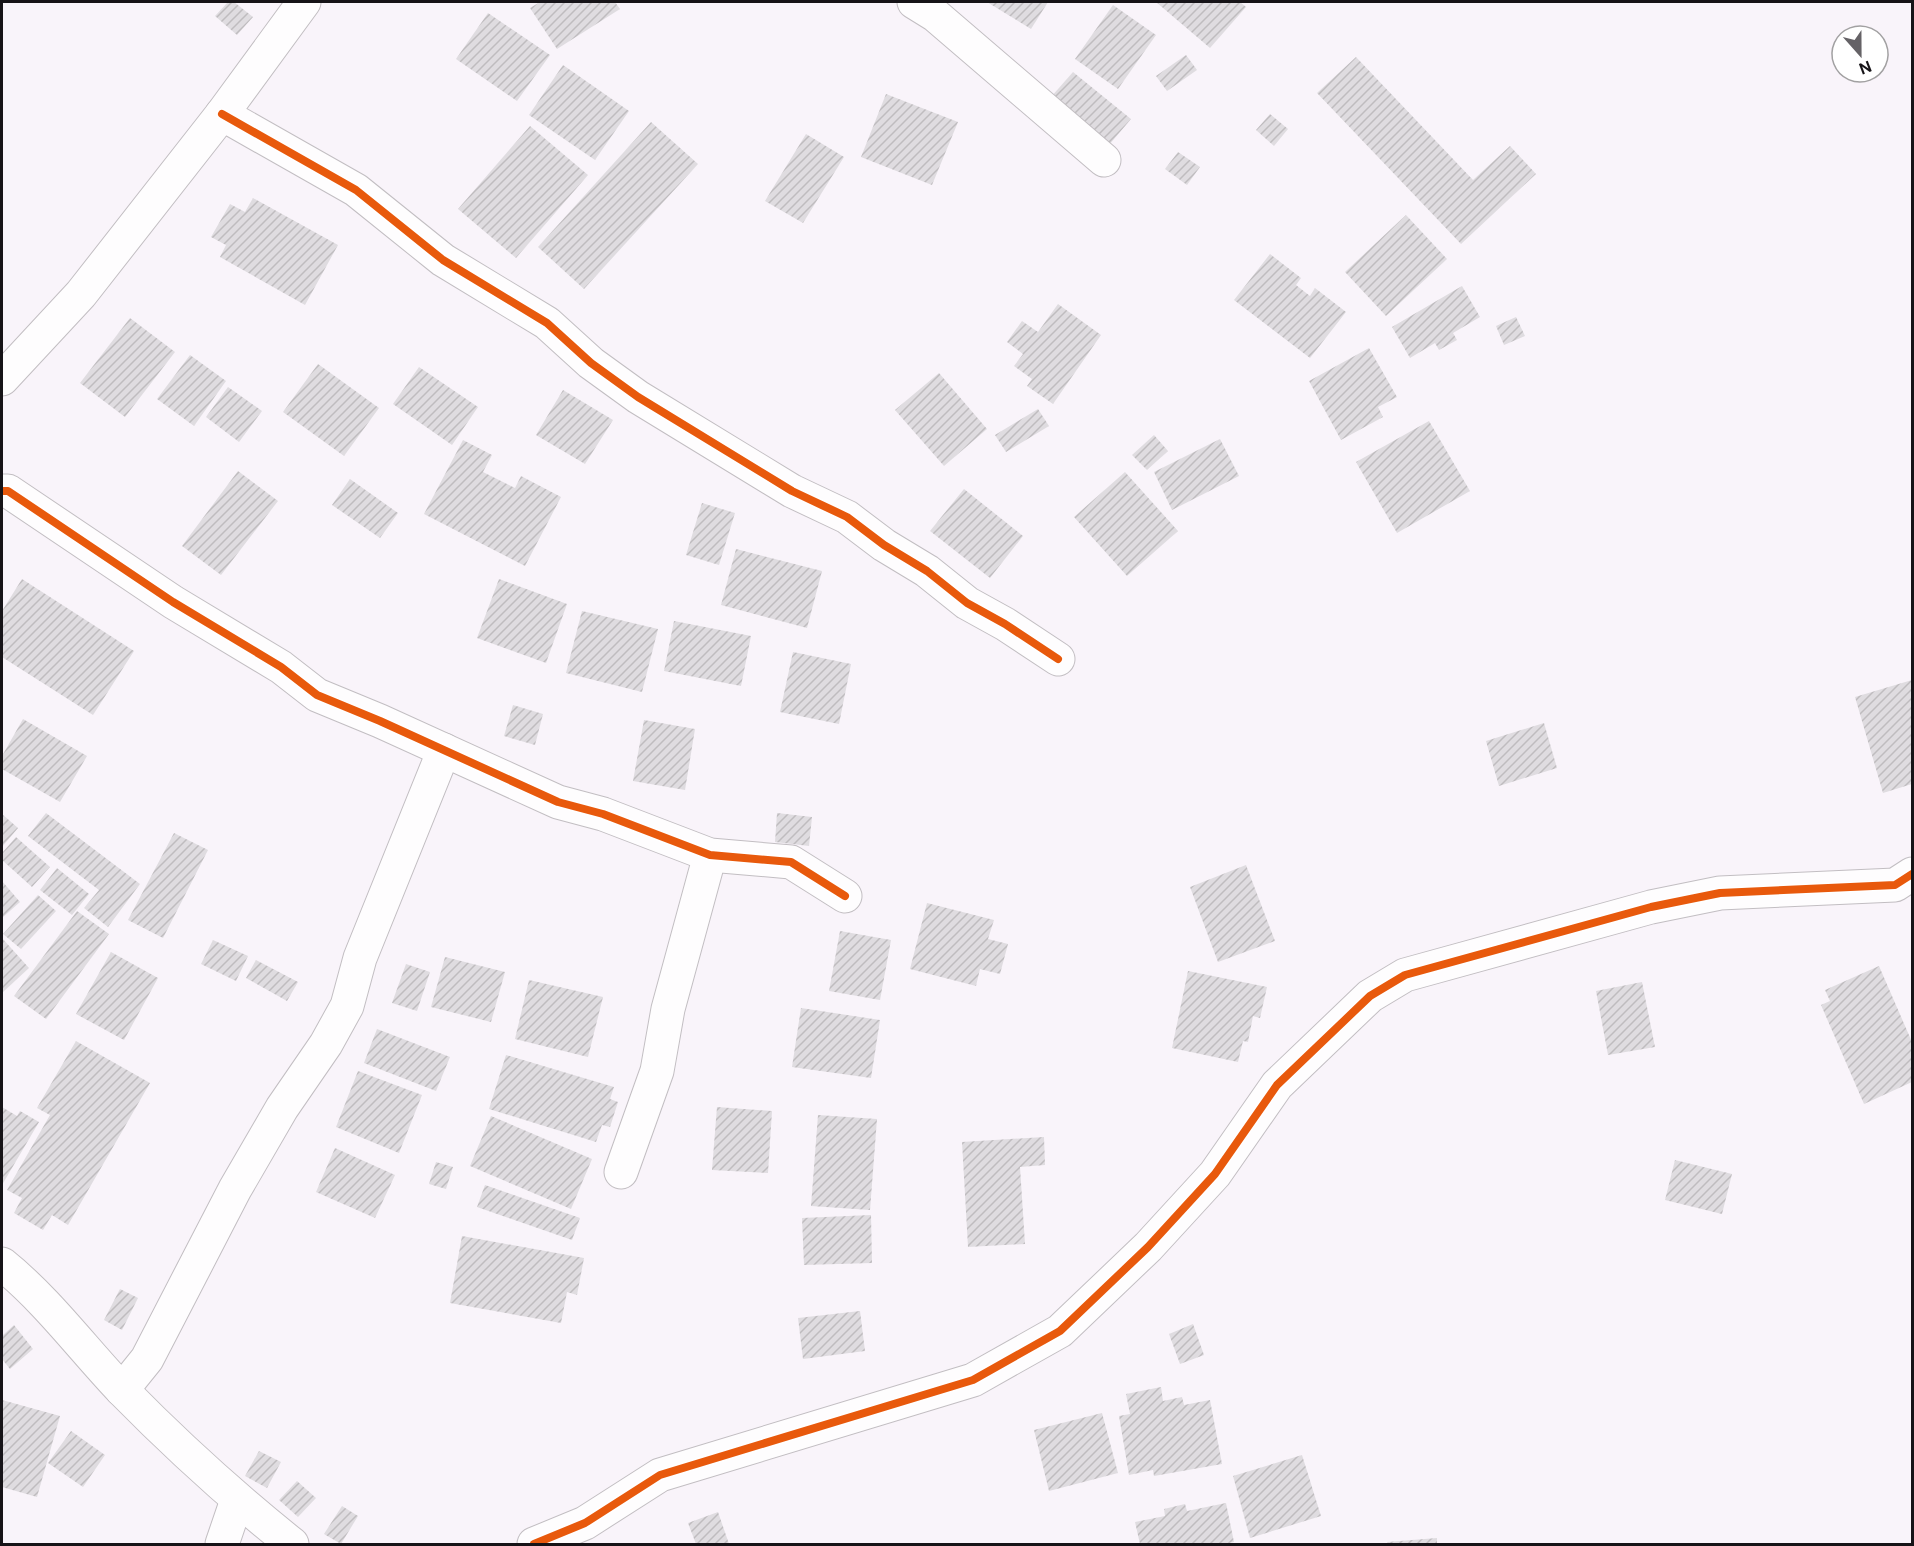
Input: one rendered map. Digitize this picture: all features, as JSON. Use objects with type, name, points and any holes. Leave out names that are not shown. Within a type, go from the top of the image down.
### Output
[{"type":"street","points":[[2,379],[26,356],[81,294],[222,114],[304,2]]},
{"type":"street","points":[[914,2],[935,15],[1104,160]]},
{"type":"street","points":[[222,114],[356,190],[443,260],[547,322],[591,363],[638,397],[792,490],[847,517],[884,545],[927,571],[967,603],[1005,624],[1058,659]]},
{"type":"street","points":[[2,491],[8,491],[173,602],[281,667],[317,695],[558,802],[603,814],[710,855],[791,862],[845,896]]},
{"type":"street","points":[[122,1390],[147,1359],[235,1189],[282,1108],[326,1044],[347,1006],[360,958],[444,750]]},
{"type":"street","points":[[621,1172],[657,1071],[668,1009],[710,855]]},
{"type":"street","points":[[534,1545],[588,1534],[660,1475],[973,1380],[1060,1331],[1148,1247],[1215,1174],[1277,1085],[1370,996],[1406,975],[1663,904],[1720,893],[1895,885],[1912,874]]},
{"type":"street","points":[[2,1264],[21,1279],[122,1390],[237,1500],[292,1545]]},
{"type":"street","points":[[222,1545],[237,1500]]},
{"type":"building","points":[[228,2],[234,2],[253,17],[237,35],[215,16]]},
{"type":"building","points":[[540,2],[615,2],[620,9],[557,49],[530,8]]},
{"type":"building","points":[[987,2],[1048,2],[1031,29]]},
{"type":"building","points":[[1156,2],[1240,2],[1246,7],[1210,48]]},
{"type":"building","points":[[1113,5],[1156,35],[1118,89],[1075,59]]},
{"type":"building","points":[[488,13],[550,55],[517,101],[456,59]]},
{"type":"building","points":[[1186,55],[1197,70],[1167,91],[1156,76]]},
{"type":"building","points":[[1356,57],[1473,180],[1510,146],[1536,174],[1461,244],[1317,93]]},
{"type":"building","points":[[563,65],[629,111],[595,160],[529,115]]},
{"type":"building","points":[[1073,72],[1131,119],[1109,145],[1051,97]]},
{"type":"building","points":[[886,94],[958,122],[932,185],[861,157]]},
{"type":"building","points":[[1270,114],[1288,129],[1274,146],[1256,130]]},
{"type":"building","points":[[651,122],[698,164],[584,289],[538,247]]},
{"type":"building","points":[[530,126],[588,175],[516,258],[458,209]]},
{"type":"building","points":[[806,134],[844,157],[803,223],[765,201]]},
{"type":"building","points":[[1178,152],[1200,167],[1187,185],[1165,169]]},
{"type":"building","points":[[253,198],[338,245],[305,305],[220,257],[226,245],[211,237],[230,204],[245,212]]},
{"type":"building","points":[[1406,215],[1447,259],[1386,316],[1345,272]]},
{"type":"building","points":[[1270,254],[1301,278],[1296,285],[1310,296],[1315,288],[1346,312],[1310,358],[1234,300]]},
{"type":"building","points":[[1462,286],[1480,317],[1453,333],[1457,340],[1439,350],[1435,343],[1410,358],[1392,327]]},
{"type":"building","points":[[1058,304],[1101,335],[1053,404],[1027,386],[1032,379],[1014,366],[1023,354],[1007,342],[1022,321],[1038,332]]},
{"type":"building","points":[[1516,317],[1525,336],[1504,345],[1496,326]]},
{"type":"building","points":[[130,318],[175,352],[125,417],[80,383]]},
{"type":"building","points":[[1369,348],[1397,397],[1378,407],[1383,417],[1341,440],[1309,381]]},
{"type":"building","points":[[190,355],[226,381],[194,426],[157,399]]},
{"type":"building","points":[[318,364],[379,408],[344,456],[283,412]]},
{"type":"building","points":[[419,367],[478,407],[452,445],[393,404]]},
{"type":"building","points":[[939,373],[987,429],[944,466],[895,410]]},
{"type":"building","points":[[228,387],[262,411],[239,442],[206,417]]},
{"type":"building","points":[[563,390],[613,420],[585,464],[536,435]]},
{"type":"building","points":[[1038,409],[1049,426],[1006,452],[995,435]]},
{"type":"building","points":[[1429,421],[1470,491],[1397,533],[1356,462]]},
{"type":"building","points":[[1154,435],[1168,451],[1147,470],[1132,455]]},
{"type":"building","points":[[1220,439],[1239,476],[1172,510],[1154,472]]},
{"type":"building","points":[[463,440],[492,455],[483,472],[515,488],[521,476],[561,497],[525,566],[424,514]]},
{"type":"building","points":[[238,471],[278,501],[221,575],[182,546]]},
{"type":"building","points":[[1125,472],[1178,531],[1127,576],[1074,517]]},
{"type":"building","points":[[350,479],[398,513],[380,538],[332,505]]},
{"type":"building","points":[[964,489],[1023,536],[990,578],[930,531]]},
{"type":"building","points":[[702,503],[735,513],[719,565],[686,555]]},
{"type":"building","points":[[736,549],[822,571],[807,628],[721,605]]},
{"type":"building","points":[[22,579],[134,651],[93,715],[2,657],[2,611]]},
{"type":"building","points":[[499,579],[567,604],[546,663],[477,638]]},
{"type":"building","points":[[582,611],[658,629],[642,692],[566,673]]},
{"type":"building","points":[[674,621],[751,636],[741,686],[664,671]]},
{"type":"building","points":[[793,652],[851,664],[839,724],[780,712]]},
{"type":"building","points":[[1912,680],[1912,784],[1883,793],[1855,697]]},
{"type":"building","points":[[513,705],[543,714],[535,745],[504,736]]},
{"type":"building","points":[[23,719],[87,756],[60,802],[2,769],[2,756]]},
{"type":"building","points":[[644,720],[695,729],[685,790],[633,781]]},
{"type":"building","points":[[1544,723],[1557,768],[1499,786],[1486,741]]},
{"type":"building","points":[[46,813],[140,884],[108,927],[84,908],[99,890],[28,836]]},
{"type":"building","points":[[777,813],[812,817],[809,846],[775,842]]},
{"type":"building","points":[[2,814],[18,828],[2,847]]},
{"type":"building","points":[[174,833],[208,850],[163,938],[128,920]]},
{"type":"building","points":[[16,837],[50,867],[32,887],[2,860],[2,853]]},
{"type":"building","points":[[1246,865],[1275,941],[1218,962],[1190,887]]},
{"type":"building","points":[[57,868],[89,894],[72,915],[40,890]]},
{"type":"building","points":[[2,881],[20,902],[2,918]]},
{"type":"building","points":[[38,895],[56,911],[21,949],[3,934]]},
{"type":"building","points":[[927,903],[994,920],[988,939],[1008,944],[1000,974],[980,969],[976,986],[910,969]]},
{"type":"building","points":[[77,911],[109,934],[46,1019],[14,996]]},
{"type":"building","points":[[840,931],[891,940],[880,1000],[829,991]]},
{"type":"building","points":[[2,938],[29,968],[2,993]]},
{"type":"building","points":[[213,940],[248,956],[236,981],[201,964]]},
{"type":"building","points":[[111,952],[158,978],[124,1040],[76,1014]]},
{"type":"building","points":[[445,957],[505,972],[491,1022],[431,1007]]},
{"type":"building","points":[[256,960],[298,982],[287,1001],[246,978]]},
{"type":"building","points":[[406,964],[430,972],[417,1011],[392,1003]]},
{"type":"building","points":[[1879,966],[1912,1042],[1912,1082],[1864,1104],[1821,1005],[1830,1001],[1825,990]]},
{"type":"building","points":[[1188,971],[1267,987],[1260,1018],[1253,1016],[1248,1042],[1243,1041],[1238,1062],[1172,1048]]},
{"type":"building","points":[[529,980],[603,997],[588,1057],[515,1039]]},
{"type":"building","points":[[1642,982],[1655,1047],[1608,1055],[1596,991]]},
{"type":"building","points":[[801,1008],[880,1020],[871,1078],[792,1067]]},
{"type":"building","points":[[377,1029],[450,1057],[436,1091],[364,1063]]},
{"type":"building","points":[[76,1041],[150,1083],[68,1225],[52,1215],[43,1230],[14,1213],[22,1198],[7,1190],[50,1115],[37,1108]]},
{"type":"building","points":[[506,1055],[614,1087],[610,1099],[618,1102],[610,1127],[602,1125],[596,1142],[489,1109]]},
{"type":"building","points":[[358,1071],[422,1095],[399,1153],[336,1127]]},
{"type":"building","points":[[2,1107],[17,1116],[20,1111],[39,1122],[2,1185]]},
{"type":"building","points":[[717,1107],[772,1111],[768,1173],[712,1170]]},
{"type":"building","points":[[818,1115],[877,1119],[870,1210],[811,1206]]},
{"type":"building","points":[[491,1116],[592,1159],[571,1209],[470,1166]]},
{"type":"building","points":[[1044,1137],[1045,1165],[1020,1167],[1025,1244],[968,1247],[962,1142]]},
{"type":"building","points":[[335,1148],[395,1175],[375,1218],[316,1192]]},
{"type":"building","points":[[1675,1160],[1732,1174],[1722,1214],[1665,1200]]},
{"type":"building","points":[[436,1162],[453,1167],[446,1189],[429,1184]]},
{"type":"building","points":[[485,1185],[580,1218],[572,1240],[477,1207]]},
{"type":"building","points":[[871,1215],[872,1263],[804,1265],[802,1218]]},
{"type":"building","points":[[462,1236],[584,1258],[577,1295],[567,1292],[561,1323],[450,1303]]},
{"type":"building","points":[[120,1289],[138,1298],[122,1330],[104,1320]]},
{"type":"building","points":[[860,1311],[865,1351],[803,1359],[798,1318]]},
{"type":"building","points":[[1193,1324],[1204,1355],[1180,1364],[1169,1334]]},
{"type":"building","points":[[14,1325],[33,1349],[10,1369],[2,1359],[2,1336]]},
{"type":"building","points":[[1161,1387],[1163,1401],[1182,1397],[1184,1405],[1210,1400],[1222,1464],[1154,1476],[1153,1470],[1129,1475],[1119,1416],[1130,1414],[1126,1394]]},
{"type":"building","points":[[2,1400],[60,1416],[37,1497],[2,1487]]},
{"type":"building","points":[[1102,1413],[1118,1473],[1049,1491],[1034,1430]]},
{"type":"building","points":[[71,1431],[105,1455],[83,1487],[48,1463]]},
{"type":"building","points":[[259,1451],[281,1462],[267,1488],[245,1476]]},
{"type":"building","points":[[1302,1455],[1321,1516],[1250,1538],[1233,1476]]},
{"type":"building","points":[[297,1481],[316,1498],[298,1517],[279,1500]]},
{"type":"building","points":[[1226,1503],[1234,1542],[1140,1544],[1135,1522],[1165,1516],[1164,1509],[1185,1504],[1187,1511]]},
{"type":"building","points":[[342,1506],[358,1516],[341,1544],[324,1534]]},
{"type":"building","points":[[718,1512],[729,1544],[696,1544],[688,1523]]},
{"type":"building","points":[[1437,1538],[1437,1544],[1388,1544],[1387,1542]]},
{"type":"cycle path","points":[[222,114],[356,190],[443,260],[547,323],[591,363],[638,397],[792,491],[847,517],[884,545],[927,571],[967,603],[1005,624],[1058,659]]},
{"type":"cycle path","points":[[2,491],[8,491],[173,602],[281,667],[317,695],[380,721],[558,802],[603,814],[710,855],[791,862],[845,896]]},
{"type":"cycle path","points":[[534,1544],[585,1523],[660,1475],[973,1380],[1060,1331],[1148,1247],[1215,1174],[1277,1085],[1370,996],[1405,975],[1651,907],[1720,893],[1895,885],[1912,874]]}]
